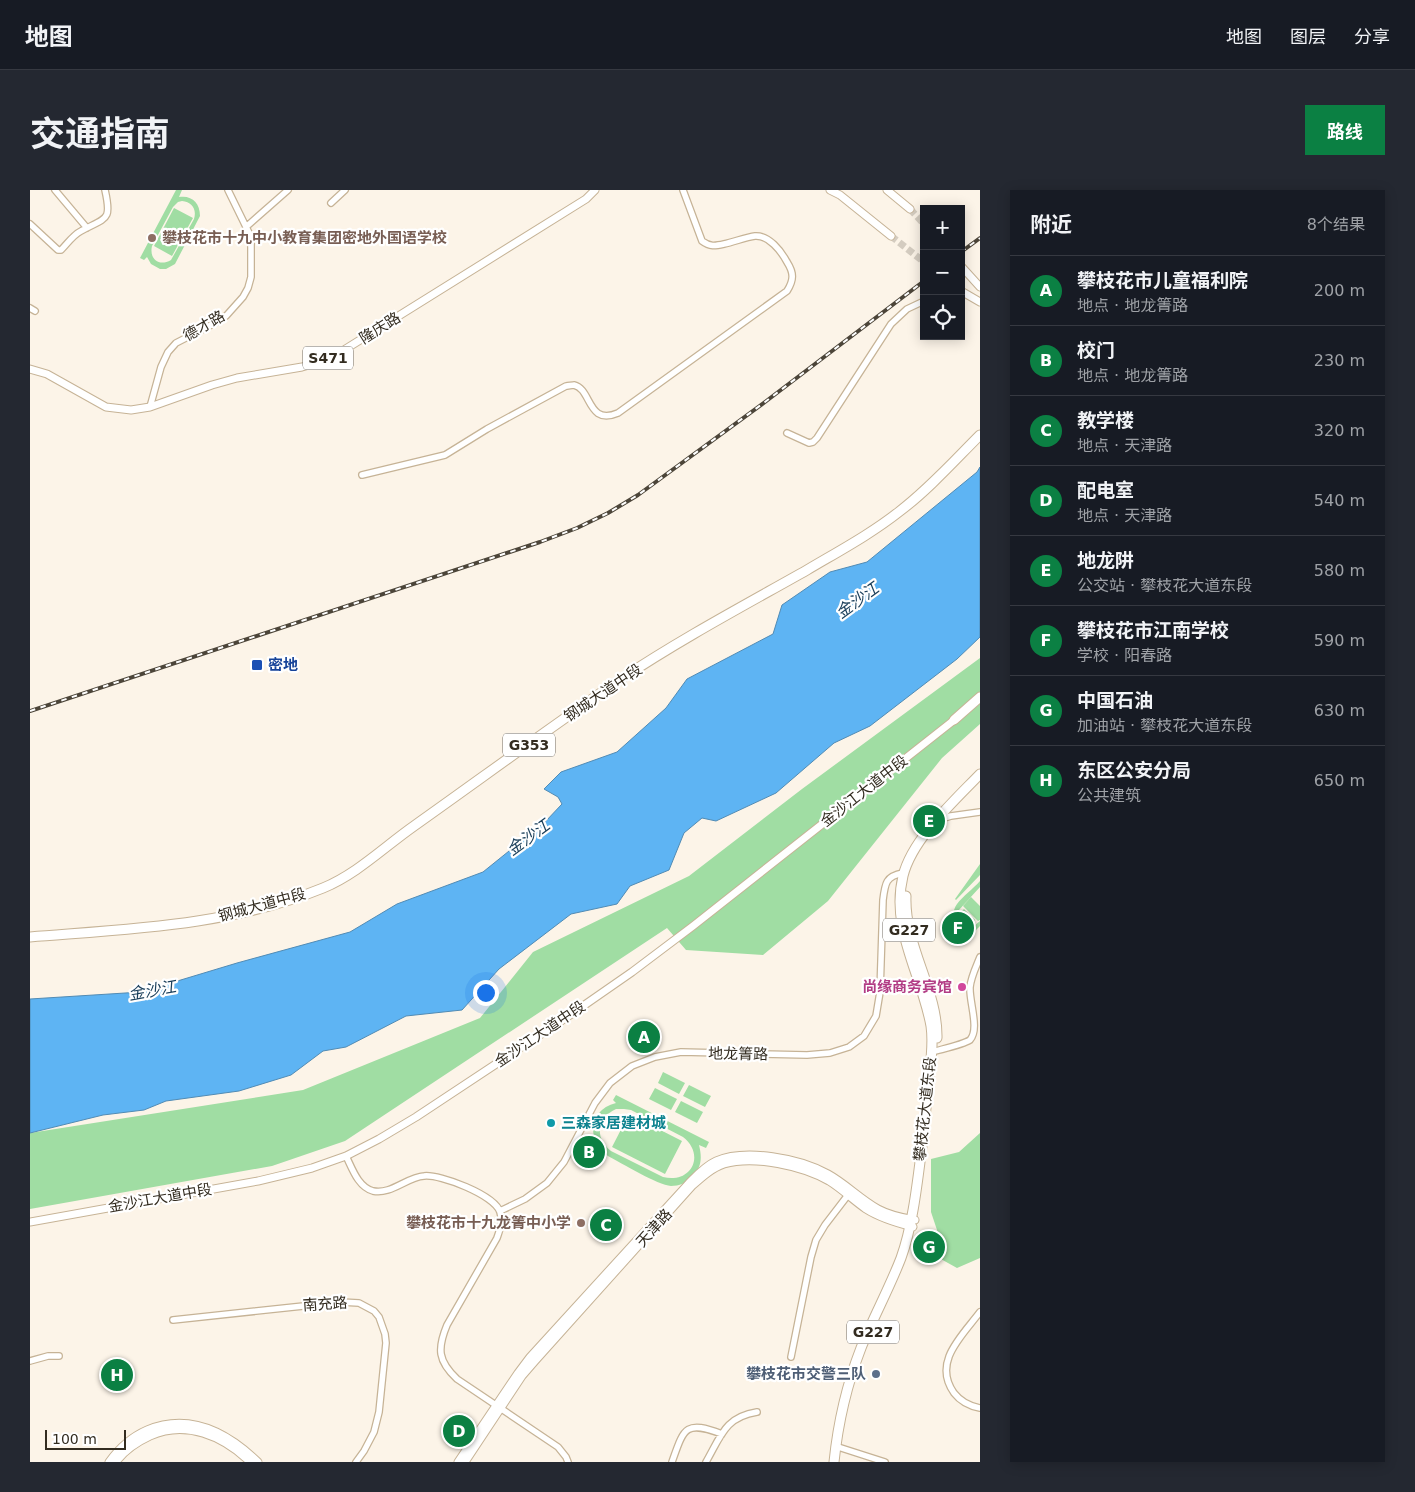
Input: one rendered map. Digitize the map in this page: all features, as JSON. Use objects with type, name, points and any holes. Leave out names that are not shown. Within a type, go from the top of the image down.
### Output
[{"type":"highway","name":"钢城大道中段","points":[[30,937],[150,928],[188,923],[292,900],[326,886],[359,867],[623,678],[667,650],[878,527],[901,511],[934,482],[980,435]]},
{"type":"highway","points":[[954,720],[980,698]]},
{"type":"highway","name":"攀枝花大道东段","points":[[934,1052],[926,1003],[901,927],[900,891],[911,855],[935,821],[980,774]]},
{"type":"highway","name":"攀枝花大道东段","points":[[834,1462],[842,1412],[850,1381],[861,1349],[901,1257],[912,1223],[934,1052],[937,1027],[932,1001],[908,926],[905,907],[906,890],[917,854],[928,837],[980,781]]},
{"type":"highway","name":"攀枝花大道东段","points":[[838,1446],[839,1462]]},
{"type":"main road","name":"隆庆路","points":[[30,369],[47,374],[106,407],[131,410],[150,407],[237,378],[302,367],[323,361],[344,350],[586,199],[595,190]]},
{"type":"main road","points":[[830,190],[840,192],[891,236]]},
{"type":"main road","points":[[887,190],[910,209]]},
{"type":"main road","points":[[965,270],[980,287]]},
{"type":"main road","points":[[965,293],[980,302]]},
{"type":"main road","name":"金沙江大道中段","points":[[30,1222],[258,1181],[312,1168],[346,1156],[379,1139],[416,1117],[632,972],[954,720]]},
{"type":"main road","points":[[458,1462],[498,1407],[518,1373],[544,1342],[689,1183],[703,1169],[716,1161],[751,1155],[805,1164],[830,1175],[878,1209],[912,1223]]},
{"type":"main road","name":"天津路","points":[[465,1462],[498,1407],[522,1376],[692,1186],[712,1170],[724,1164],[741,1161],[780,1164],[818,1176],[834,1184],[876,1215],[912,1223]]},
{"type":"main road","points":[[109,1462],[122,1446],[142,1432],[165,1424],[187,1423],[208,1428],[226,1436],[258,1462]]},
{"type":"main road","points":[[116,1462],[126,1451],[144,1438],[165,1430],[176,1429],[196,1431],[215,1437],[236,1450],[250,1462]]},
{"type":"street","points":[[55,190],[87,228]]},
{"type":"street","points":[[30,224],[60,251],[77,234],[99,223],[106,216],[108,208],[105,190]]},
{"type":"street","name":"德才路","points":[[150,407],[161,367],[168,352],[176,343],[226,316],[243,297],[248,288],[251,277],[251,237],[228,190]]},
{"type":"street","points":[[246,227],[288,190]]},
{"type":"street","points":[[331,202],[345,190]]},
{"type":"street","points":[[362,475],[445,456],[487,429],[566,386],[574,385],[580,389],[592,408],[601,415],[609,416],[618,413],[787,291],[792,283],[793,274],[786,260],[776,247],[761,236],[713,246],[702,241],[683,190]]},
{"type":"street","points":[[787,433],[808,443],[813,442],[891,324],[907,309],[920,304]]},
{"type":"street","points":[[935,821],[946,817],[980,812]]},
{"type":"street","name":"地龙箐路","points":[[500,1211],[525,1198],[547,1183],[564,1162],[595,1103],[610,1083],[632,1066],[655,1057],[681,1052],[830,1054],[849,1047],[864,1036],[876,1016],[880,992],[882,900],[884,888],[893,875],[904,873]]},
{"type":"street","points":[[934,1052],[969,1040],[974,1035],[976,1021],[970,989],[971,980],[980,957]]},
{"type":"street","points":[[346,1156],[359,1180],[367,1188],[374,1191],[383,1191],[416,1177],[426,1175],[483,1194],[500,1211],[502,1223],[497,1238],[447,1326],[440,1350],[443,1361],[457,1379],[553,1443],[566,1457],[568,1462]]},
{"type":"street","points":[[791,1357],[816,1240],[848,1195]]},
{"type":"street","name":"南充路","points":[[173,1320],[341,1302],[359,1303],[374,1311],[383,1325],[386,1343],[380,1412],[374,1432],[356,1462]]},
{"type":"street","points":[[980,1312],[949,1354],[946,1364],[949,1382],[957,1397],[969,1406],[980,1408]]},
{"type":"street","points":[[30,1360],[48,1356],[59,1356]]},
{"type":"street","points":[[706,1462],[722,1434],[736,1418],[757,1412]]},
{"type":"street","points":[[672,1462],[682,1437],[687,1430],[694,1427],[704,1428],[722,1434]]},
{"type":"street","points":[[838,1446],[885,1462]]},
{"type":"green space","points":[[176,190],[182,190],[179,197],[188,197],[194,201],[199,207],[200,216],[175,264],[166,269],[160,269],[151,264],[147,257],[144,260],[140,258]],"holes":[[[178,202],[191,204],[194,209],[194,219],[171,260],[163,263],[159,262],[152,255],[152,246],[173,207]]]},
{"type":"green space","points":[[174,208],[193,218],[172,256],[154,246]]},
{"type":"green space","points":[[980,658],[980,724],[942,758],[828,901],[763,955],[686,950],[667,928],[345,1141],[272,1166],[30,1209],[30,1133],[303,1090],[480,1018],[533,952],[689,876],[802,789]]},
{"type":"green space","points":[[980,864],[980,875],[956,900],[955,899]]},
{"type":"green space","points":[[980,881],[980,887],[958,911],[958,915],[964,909],[975,920],[969,927],[974,926],[980,921],[980,926],[968,938],[966,935],[970,931],[958,925],[954,917],[954,909],[959,901]]},
{"type":"green space","points":[[971,897],[980,906],[980,920],[978,921],[963,906]]},
{"type":"green space","points":[[663,1072],[685,1083],[679,1094],[658,1083]]},
{"type":"green space","points":[[689,1085],[711,1096],[705,1107],[683,1096]]},
{"type":"green space","points":[[655,1088],[677,1099],[671,1110],[649,1099]]},
{"type":"green space","points":[[616,1095],[709,1142],[706,1148],[699,1145],[701,1158],[695,1174],[690,1179],[677,1185],[665,1185],[608,1156],[596,1142],[593,1126],[600,1112],[616,1103],[613,1100]],"holes":[[[616,1109],[631,1110],[683,1137],[690,1144],[694,1152],[692,1166],[688,1172],[673,1178],[663,1177],[611,1151],[602,1140],[600,1128],[610,1113]]]},
{"type":"green space","points":[[681,1101],[703,1112],[697,1123],[675,1112]]},
{"type":"green space","points":[[629,1114],[682,1141],[665,1174],[612,1147]]},
{"type":"green space","points":[[980,1133],[980,1258],[957,1268],[939,1258],[942,1245],[931,1212],[931,1159],[959,1152]]},
{"type":"water","name":"金沙江","points":[[980,467],[980,637],[957,659],[870,726],[834,743],[776,793],[716,821],[702,818],[684,833],[669,870],[630,886],[617,904],[571,914],[499,969],[462,1010],[406,1016],[346,1047],[323,1051],[291,1075],[239,1091],[166,1101],[144,1110],[103,1115],[30,1133],[30,999],[141,992],[350,932],[397,904],[483,872],[545,822],[562,804],[558,797],[544,789],[561,772],[617,752],[666,708],[687,679],[773,634],[782,605],[830,572],[867,562],[977,472]]},
{"type":"tunnel","points":[[910,209],[920,220]]},
{"type":"tunnel","points":[[891,236],[920,259]]},
{"type":"railway","points":[[964,250],[980,238]]},
{"type":"railway","points":[[30,711],[540,542],[577,528],[608,513],[638,495],[765,402],[920,284]]},
{"type":"place","name":"攀枝花市十九中小教育集团密地外国语学校","points":[[152,238]]},
{"type":"place","name":"密地","points":[[257,665]]},
{"type":"place","name":"地龙阱","points":[[929,821]]},
{"type":"place","name":"攀枝花市江南学校","points":[[958,928]]},
{"type":"place","name":"尚缘商务宾馆","points":[[962,987]]},
{"type":"place","name":"攀枝花市儿童福利院","points":[[644,1037]]},
{"type":"place","name":"三森家居建材城","points":[[551,1123]]},
{"type":"place","name":"校门","points":[[589,1152]]},
{"type":"place","name":"攀枝花市十九龙箐中小学","points":[[581,1223]]},
{"type":"place","name":"教学楼","points":[[606,1225]]},
{"type":"place","name":"中国石油","points":[[929,1247]]},
{"type":"place","name":"攀枝花市交警三队","points":[[876,1374]]},
{"type":"place","name":"东区公安分局","points":[[117,1375]]},
{"type":"place","name":"配电室","points":[[459,1431]]}]
